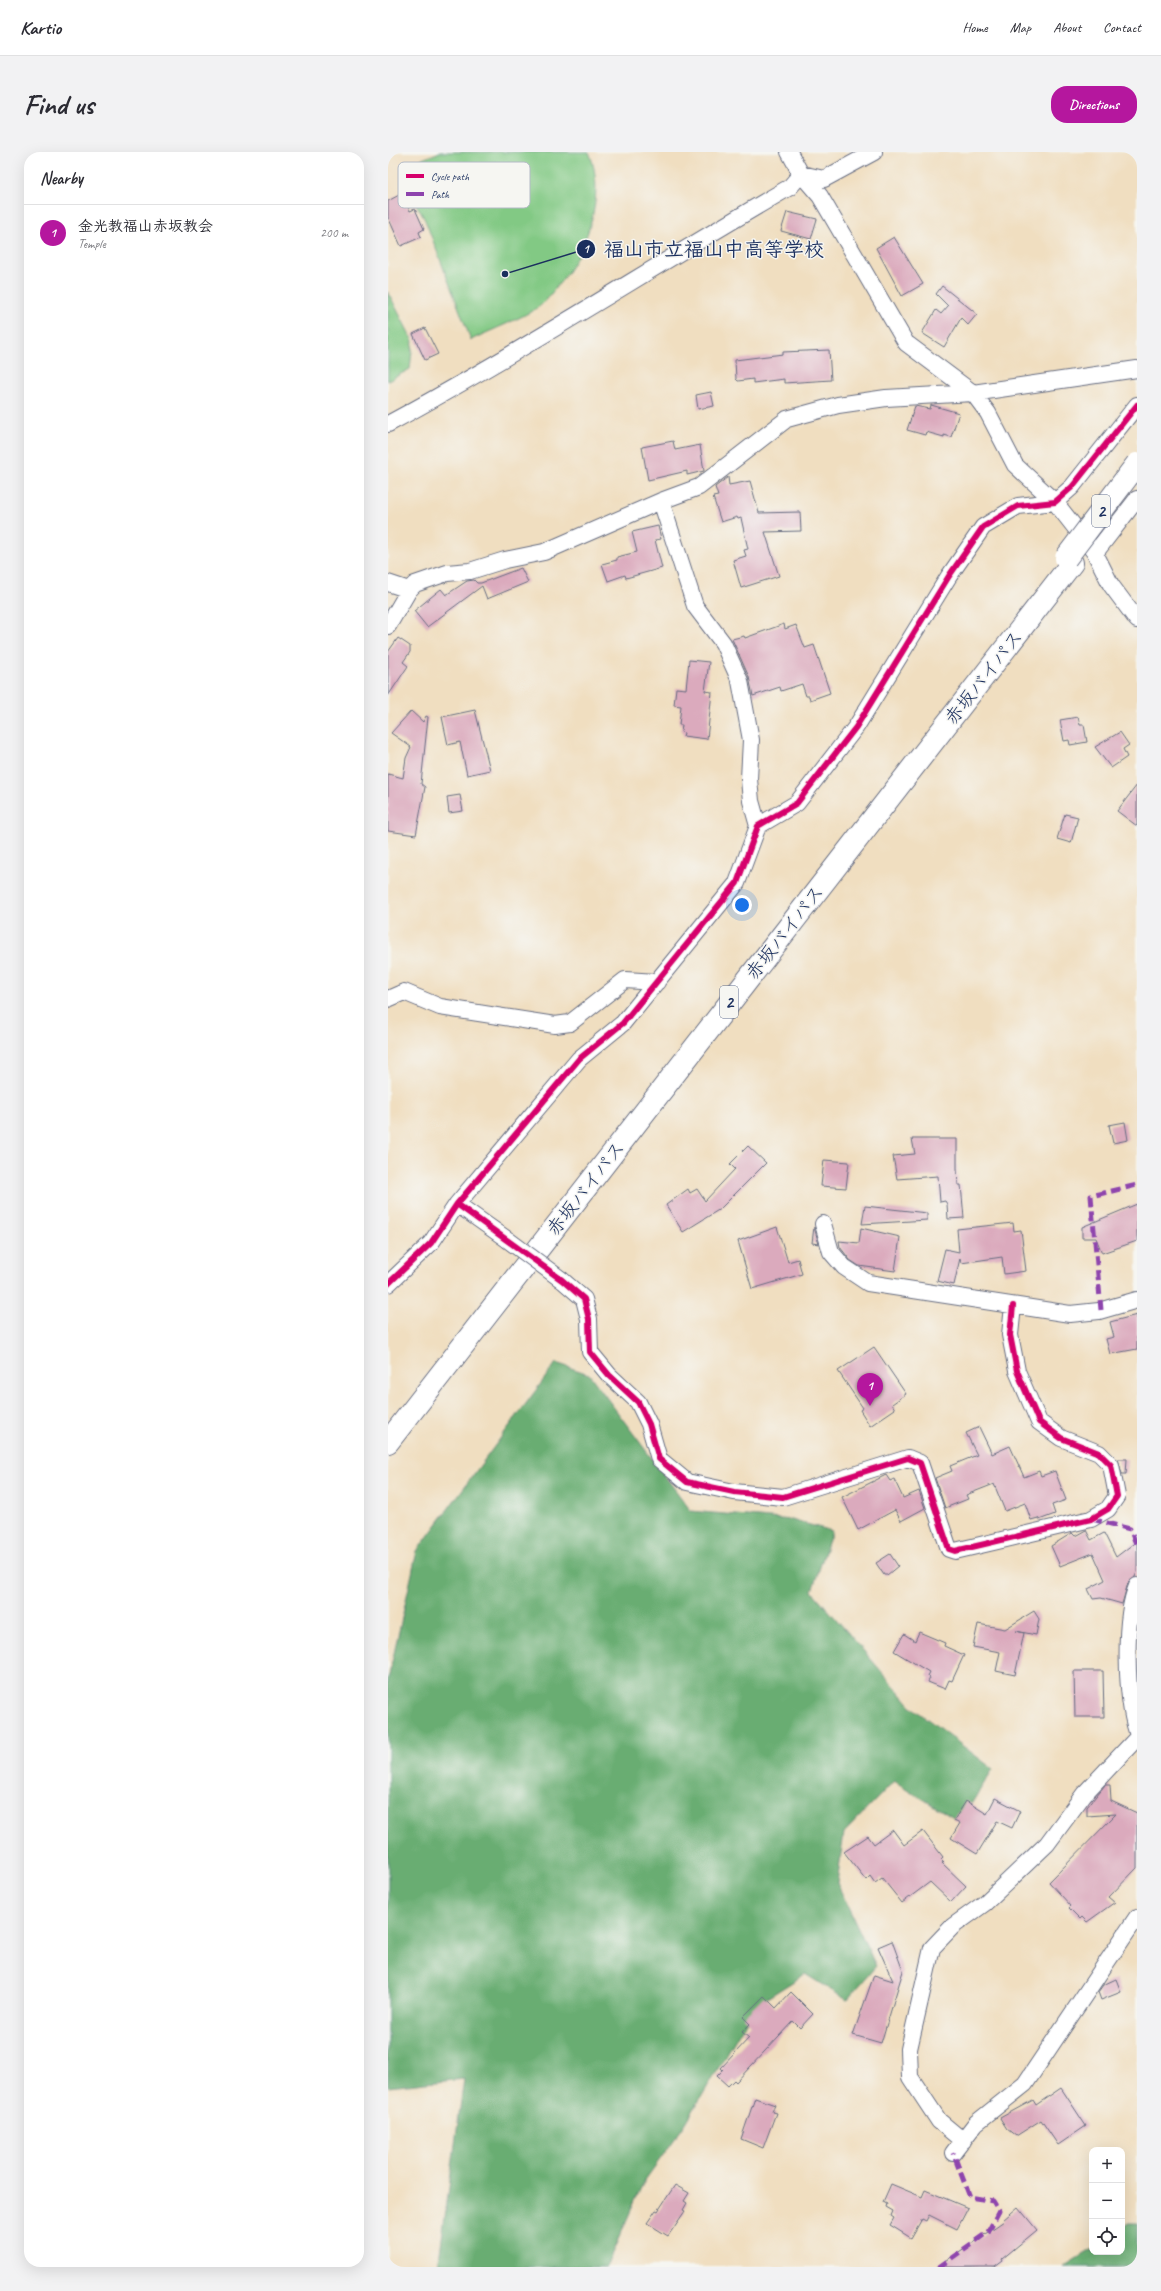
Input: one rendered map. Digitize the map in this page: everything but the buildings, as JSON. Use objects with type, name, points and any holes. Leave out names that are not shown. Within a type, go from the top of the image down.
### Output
[{"type":"highway","name":"赤坂バイパス","points":[[388,1442],[1069,560],[1137,464]]},
{"type":"highway","name":"赤坂バイパス","points":[[388,1426],[1069,560],[1137,480]]},
{"type":"street","points":[[789,152],[801,174],[820,196],[906,343],[973,392],[988,413],[1015,465],[1055,502],[1095,553],[1111,585],[1137,620]]},
{"type":"street","points":[[801,174],[824,178],[874,152]]},
{"type":"street","points":[[388,424],[474,378],[688,246],[790,187],[801,174]]},
{"type":"street","points":[[388,626],[408,590],[415,584],[447,573],[470,570],[506,560],[544,552],[661,501],[699,487],[787,419],[838,404],[886,398],[973,392],[1137,369]]},
{"type":"street","points":[[758,826],[797,803],[856,727],[949,576],[983,527],[1018,506],[1055,502],[1072,487],[1137,405]]},
{"type":"street","points":[[1095,553],[1137,499]]},
{"type":"street","points":[[388,1284],[431,1243],[457,1204],[579,1059],[623,1023],[737,883],[758,826],[751,801],[749,779],[751,740],[740,681],[723,642],[695,606],[661,501]]},
{"type":"street","points":[[388,583],[408,590]]},
{"type":"street","points":[[388,999],[404,992],[440,1007],[555,1025],[570,1023],[625,980],[656,982]]},
{"type":"street","points":[[457,1204],[562,1280],[584,1299],[589,1319],[590,1352],[608,1375],[638,1402],[649,1424],[659,1459],[687,1482],[734,1492],[783,1497],[908,1458],[920,1463],[949,1549],[955,1551],[1091,1519],[1108,1509],[1116,1496],[1111,1465],[1099,1453],[1061,1438],[1039,1422],[1017,1371],[1010,1336],[1013,1306]]},
{"type":"street","points":[[823,1224],[831,1252],[844,1267],[868,1283],[1070,1314],[1099,1311],[1137,1300]]},
{"type":"street","points":[[1137,1586],[1128,1623],[1130,1710],[1137,1732]]},
{"type":"street","points":[[1137,1738],[1084,1794],[1047,1844],[985,1903],[953,1926],[932,1948],[909,2050],[910,2077],[939,2122],[958,2147],[976,2123],[1025,2084],[1137,1917]]},
{"type":"green space","points":[[440,152],[589,152],[594,169],[596,188],[590,225],[584,243],[575,260],[565,276],[540,306],[516,320],[471,340],[425,220],[418,208],[530,208],[530,162],[419,162],[420,160]]},
{"type":"green space","points":[[388,292],[413,341],[410,369],[388,381]]},
{"type":"green space","points":[[556,1363],[589,1374],[691,1511],[792,1520],[832,1531],[812,1591],[913,1708],[993,1769],[960,1822],[894,1781],[844,1833],[837,1883],[876,1966],[847,2000],[805,1974],[756,2005],[684,2126],[643,2183],[606,2267],[438,2267],[464,2079],[388,2087],[388,1680],[417,1551]]},
{"type":"green space","points":[[1128,2223],[1137,2223],[1137,2267],[1063,2267],[1089,2251],[1089,2255],[1125,2255],[1125,2226]]},
{"type":"marked path","points":[[1101,1310],[1091,1196],[1137,1185]]},
{"type":"marked path","points":[[1092,1519],[1130,1529],[1137,1546]]},
{"type":"marked path","points":[[939,2267],[988,2232],[999,2211],[993,2201],[970,2197],[953,2153]]},
{"type":"cycle path","points":[[388,1284],[431,1243],[457,1204],[579,1059],[623,1023],[737,883],[758,826],[797,803],[856,727],[949,576],[983,527],[1018,506],[1055,502],[1072,487],[1137,405]]},
{"type":"cycle path","points":[[457,1204],[562,1280],[584,1299],[589,1319],[590,1352],[609,1375],[638,1402],[649,1424],[659,1459],[687,1482],[734,1492],[783,1497],[908,1458],[920,1463],[949,1549],[955,1551],[1091,1519],[1108,1509],[1117,1496],[1111,1465],[1099,1453],[1061,1438],[1039,1422],[1017,1371],[1010,1335],[1013,1306]]},
{"type":"place","name":"福山市立福山中高等学校","points":[[505,274]]},
{"type":"place","name":"金光教福山赤坂教会","points":[[870,1406]]}]
